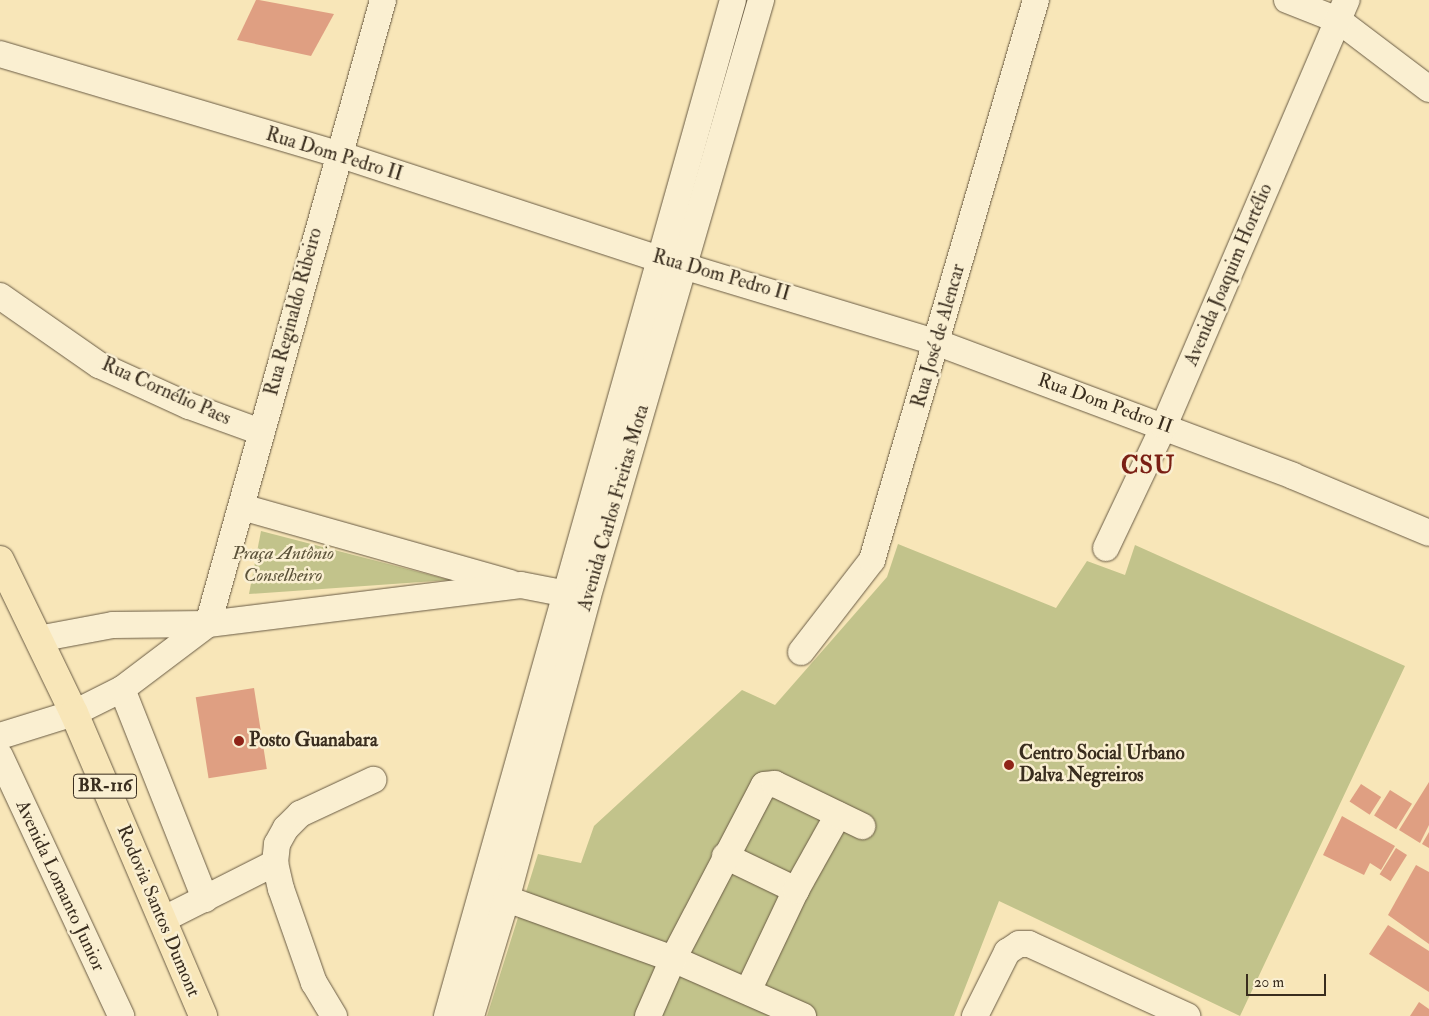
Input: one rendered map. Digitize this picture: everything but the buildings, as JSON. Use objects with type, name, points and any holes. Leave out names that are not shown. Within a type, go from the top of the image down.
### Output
[{"type":"highway","name":"Rodovia Santos Dumont","points":[[0,560],[74,713],[203,1016]]},
{"type":"street","name":"Rua Reginaldo Ribeiro","points":[[208,624],[242,507],[338,154],[383,0]]},
{"type":"street","name":"Avenida Carlos Freitas Mota","points":[[672,263],[733,0]]},
{"type":"street","name":"Avenida Carlos Freitas Mota","points":[[471,1016],[495,896],[576,596],[672,263],[761,0]]},
{"type":"street","name":"Rua José de Alencar","points":[[801,652],[872,560],[938,343],[1036,0]]},
{"type":"street","points":[[1286,0],[1343,10],[1429,89]]},
{"type":"street","name":"Avenida Joaquim Hortélio","points":[[1106,548],[1164,426],[1343,10]]},
{"type":"street","name":"Rua Dom Pedro II","points":[[0,54],[338,154],[672,263],[938,343],[1164,426],[1293,476],[1429,533]]},
{"type":"street","name":"Rua Cornélio Paes","points":[[0,296],[107,369],[181,403],[261,432]]},
{"type":"street","points":[[242,507],[521,586],[576,596]]},
{"type":"street","points":[[38,639],[113,626],[208,624],[521,586]]},
{"type":"street","points":[[0,736],[74,713],[122,689],[208,624]]},
{"type":"street","points":[[122,689],[205,899]]},
{"type":"street","name":"Avenida Lomanto Junior","points":[[0,756],[121,1016]]},
{"type":"street","points":[[334,1016],[314,983],[275,863],[277,844],[286,828],[300,814],[373,780]]},
{"type":"street","points":[[648,1016],[672,959],[760,791],[770,782],[862,826]]},
{"type":"street","points":[[748,991],[796,890],[838,815]]},
{"type":"street","points":[[726,856],[796,890]]},
{"type":"street","points":[[162,920],[275,863]]},
{"type":"street","name":"Avenida Carlos Freitas Mota","points":[[447,1016],[495,896]]},
{"type":"street","points":[[495,896],[672,959],[803,1016]]},
{"type":"street","points":[[975,1016],[1007,952],[1018,944],[1029,944],[1188,1016]]},
{"type":"green space","name":"Praça Antônio Conselheiro","points":[[261,531],[450,580],[249,594]]},
{"type":"green space","name":"Centro Social Urbano Dalva Negreiros","points":[[898,544],[1056,608],[1087,561],[1125,575],[1135,545],[1405,666],[1240,1016],[999,901],[954,1016],[487,1016],[538,854],[581,863],[594,826],[742,690],[775,705],[887,577]]},
{"type":"place","name":"Posto Guanabara","points":[[239,741]]},
{"type":"place","name":"Centro Social Urbano Dalva Negreiros","points":[[1009,765]]},
{"type":"district","name":"CSU","points":[[1148,466]]}]
